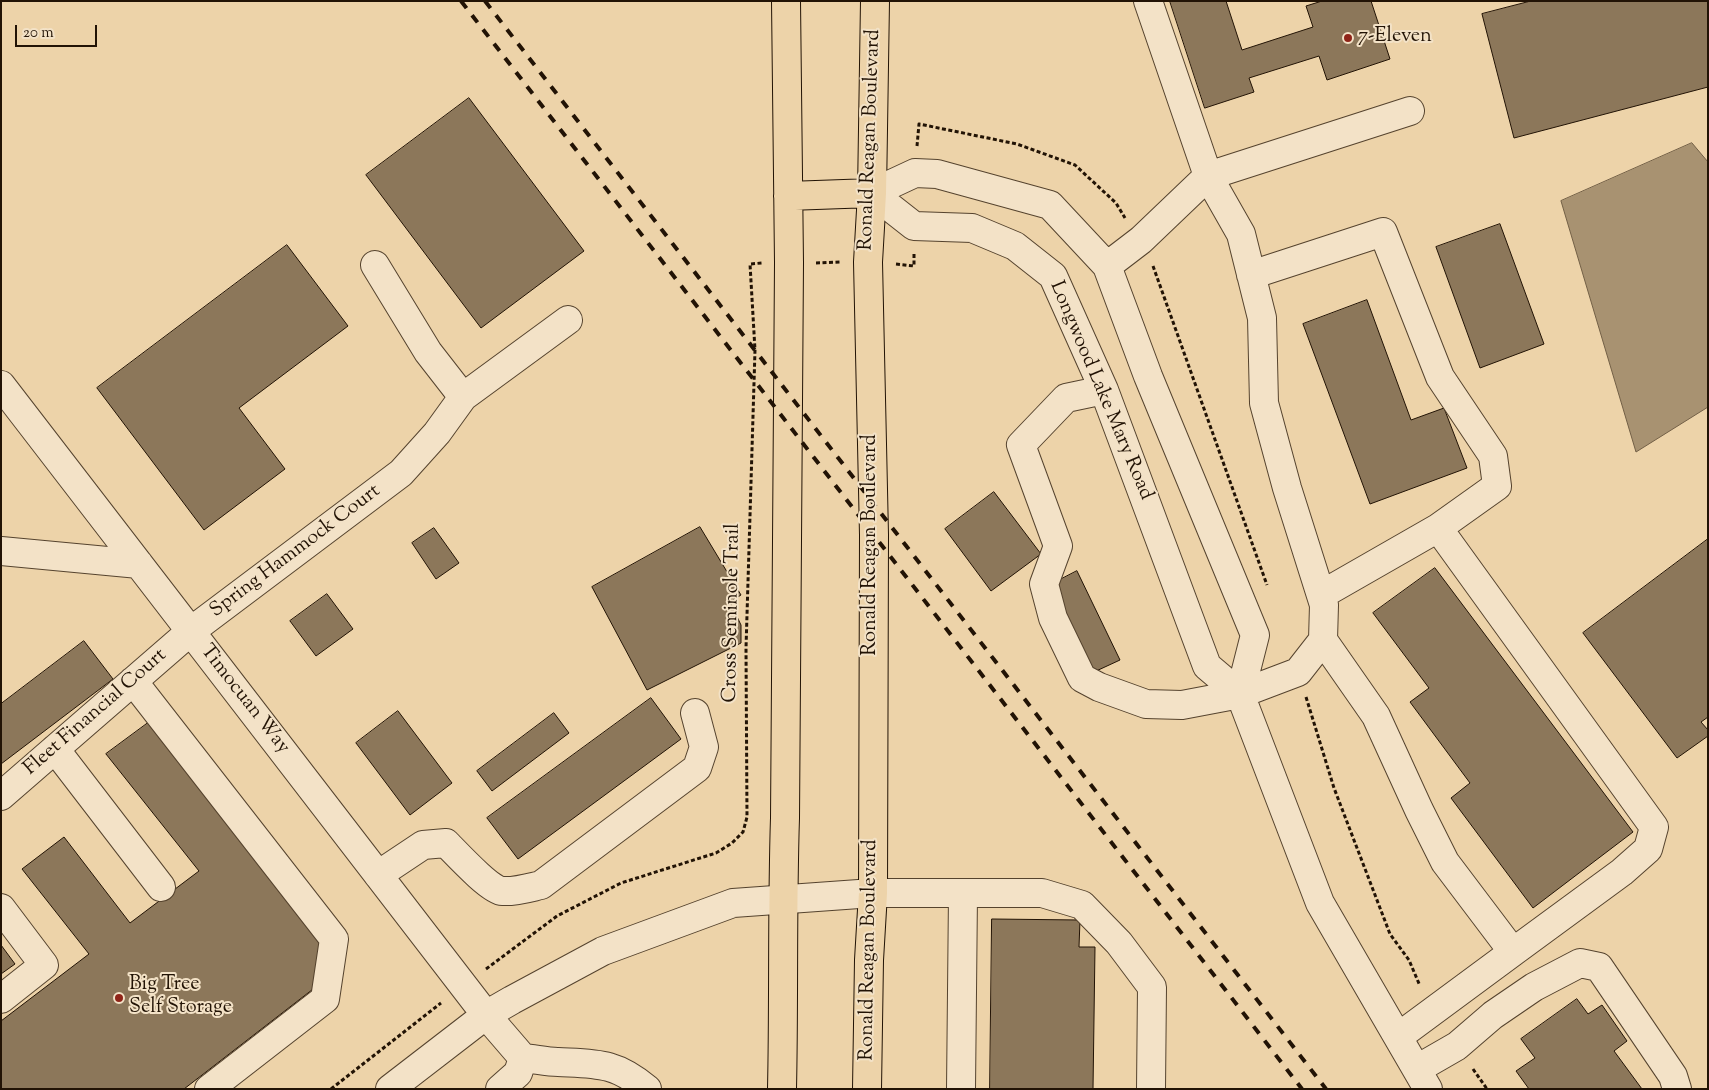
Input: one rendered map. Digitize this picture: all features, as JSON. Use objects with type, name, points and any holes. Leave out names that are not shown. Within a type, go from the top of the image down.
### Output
[{"type":"main road","points":[[782,1089],[784,961],[782,901],[785,808],[789,263],[786,1]]},
{"type":"main road","name":"Ronald Reagan Boulevard","points":[[868,1089],[869,960],[873,893],[874,504],[868,262],[872,193],[874,1]]},
{"type":"main road","points":[[788,196],[872,193]]},
{"type":"street","points":[[1104,390],[1066,398],[1021,445],[1058,546],[1044,584],[1053,618],[1082,678],[1099,687],[1146,704],[1182,706],[1240,694],[1298,672],[1323,640],[1324,605],[1287,488],[1264,403],[1262,318],[1241,234],[1208,176],[1148,1]]},
{"type":"street","points":[[1106,266],[1141,240],[1208,176],[1410,110]]},
{"type":"street","points":[[872,193],[915,173],[937,174],[1050,205],[1106,266],[1148,376],[1255,635],[1240,694]]},
{"type":"street","name":"Longwood Lake Mary Road","points":[[872,193],[914,226],[972,228],[1015,246],[1053,276],[1104,390],[1207,666],[1240,694],[1320,903],[1422,1079]]},
{"type":"street","points":[[1251,275],[1383,232],[1440,377],[1493,456],[1497,486],[1438,528],[1321,595]]},
{"type":"street","points":[[375,265],[428,352],[463,397]]},
{"type":"street","name":"Spring Hammock Court","points":[[190,631],[401,474],[436,433],[463,397],[568,320]]},
{"type":"street","name":"Timocuan Way","points":[[1,385],[486,1015],[523,1058]]},
{"type":"street","points":[[1398,1037],[1622,872],[1648,849],[1654,827],[1438,528]]},
{"type":"street","points":[[1,551],[139,564]]},
{"type":"street","name":"Fleet Financial Court","points":[[1,796],[190,631]]},
{"type":"street","points":[[1323,640],[1376,716],[1445,862],[1513,952]]},
{"type":"street","points":[[133,681],[334,939],[325,999],[209,1089]]},
{"type":"street","points":[[378,875],[423,845],[446,843],[500,892],[517,891],[541,885],[698,768],[704,747],[695,713]]},
{"type":"street","points":[[55,749],[160,886]]},
{"type":"street","points":[[390,1089],[486,1015],[603,951],[733,903],[873,893],[1042,893],[1082,905],[1119,943],[1152,987],[1151,1089]]},
{"type":"street","points":[[961,1089],[963,894]]},
{"type":"street","points":[[1,908],[44,965],[1,999]]},
{"type":"street","points":[[1422,1079],[1493,1015],[1534,987],[1580,963],[1599,967],[1673,1076],[1677,1089]]},
{"type":"street","points":[[500,1089],[518,1073],[523,1058],[557,1062],[588,1062],[605,1065],[620,1070],[647,1089]]},
{"type":"path","name":"Cross Seminole Trail","points":[[486,969],[558,916],[621,882],[716,853],[732,843],[743,832],[747,817],[746,648],[755,350],[750,264],[868,262],[914,266]]},
{"type":"path","points":[[331,1089],[434,1008]]},
{"type":"shaded area","points":[[1692,143],[1708,162],[1708,407],[1636,452],[1561,201]]},
{"type":"building","points":[[1170,1],[1226,1],[1242,50],[1313,27],[1306,6],[1322,1],[1371,1],[1390,59],[1327,80],[1319,56],[1249,78],[1254,92],[1205,108]]},
{"type":"building","points":[[1531,1],[1708,1],[1708,87],[1514,138],[1482,14]]},
{"type":"building","points":[[469,98],[584,251],[481,328],[366,175]]},
{"type":"building","points":[[1500,224],[1544,344],[1480,368],[1436,247]]},
{"type":"building","points":[[287,245],[348,326],[239,408],[285,469],[204,530],[97,388]]},
{"type":"building","points":[[1367,300],[1411,420],[1444,408],[1467,468],[1370,504],[1303,324]]},
{"type":"building","points":[[994,492],[1041,554],[991,591],[945,529]]},
{"type":"building","points":[[700,527],[741,595],[730,602],[741,625],[741,643],[647,690],[592,587]]},
{"type":"building","points":[[434,528],[459,563],[436,579],[412,543]]},
{"type":"building","points":[[1708,539],[1708,717],[1701,722],[1708,730],[1708,736],[1677,758],[1583,633]]},
{"type":"building","points":[[1435,568],[1633,832],[1533,908],[1451,798],[1470,783],[1410,702],[1429,688],[1373,613]]},
{"type":"building","points":[[1077,571],[1120,660],[1094,672],[1052,584]]},
{"type":"building","points":[[327,594],[353,629],[316,656],[290,621]]},
{"type":"building","points":[[84,641],[113,679],[1,764],[1,704]]},
{"type":"building","points":[[651,698],[681,739],[518,859],[487,818]]},
{"type":"building","points":[[398,711],[452,783],[410,815],[356,743]]},
{"type":"building","points":[[554,713],[569,733],[492,791],[477,771]]},
{"type":"building","points":[[148,723],[321,945],[317,986],[184,1089],[1,1089],[1,1021],[89,954],[22,869],[64,837],[130,923],[199,871],[106,754]]},
{"type":"building","points":[[992,919],[1080,920],[1079,947],[1095,947],[1093,1089],[990,1089]]},
{"type":"building","points":[[1,945],[15,964],[1,974]]},
{"type":"building","points":[[1577,999],[1588,1014],[1602,1005],[1627,1041],[1614,1051],[1642,1089],[1529,1089],[1516,1071],[1535,1058],[1521,1039]]},
{"type":"railway","points":[[461,1],[1302,1089]]},
{"type":"railway","points":[[485,1],[1326,1089]]},
{"type":"place","name":"7-Eleven","points":[[1348,38]]},
{"type":"place","name":"Big Tree Self Storage","points":[[119,998]]}]
